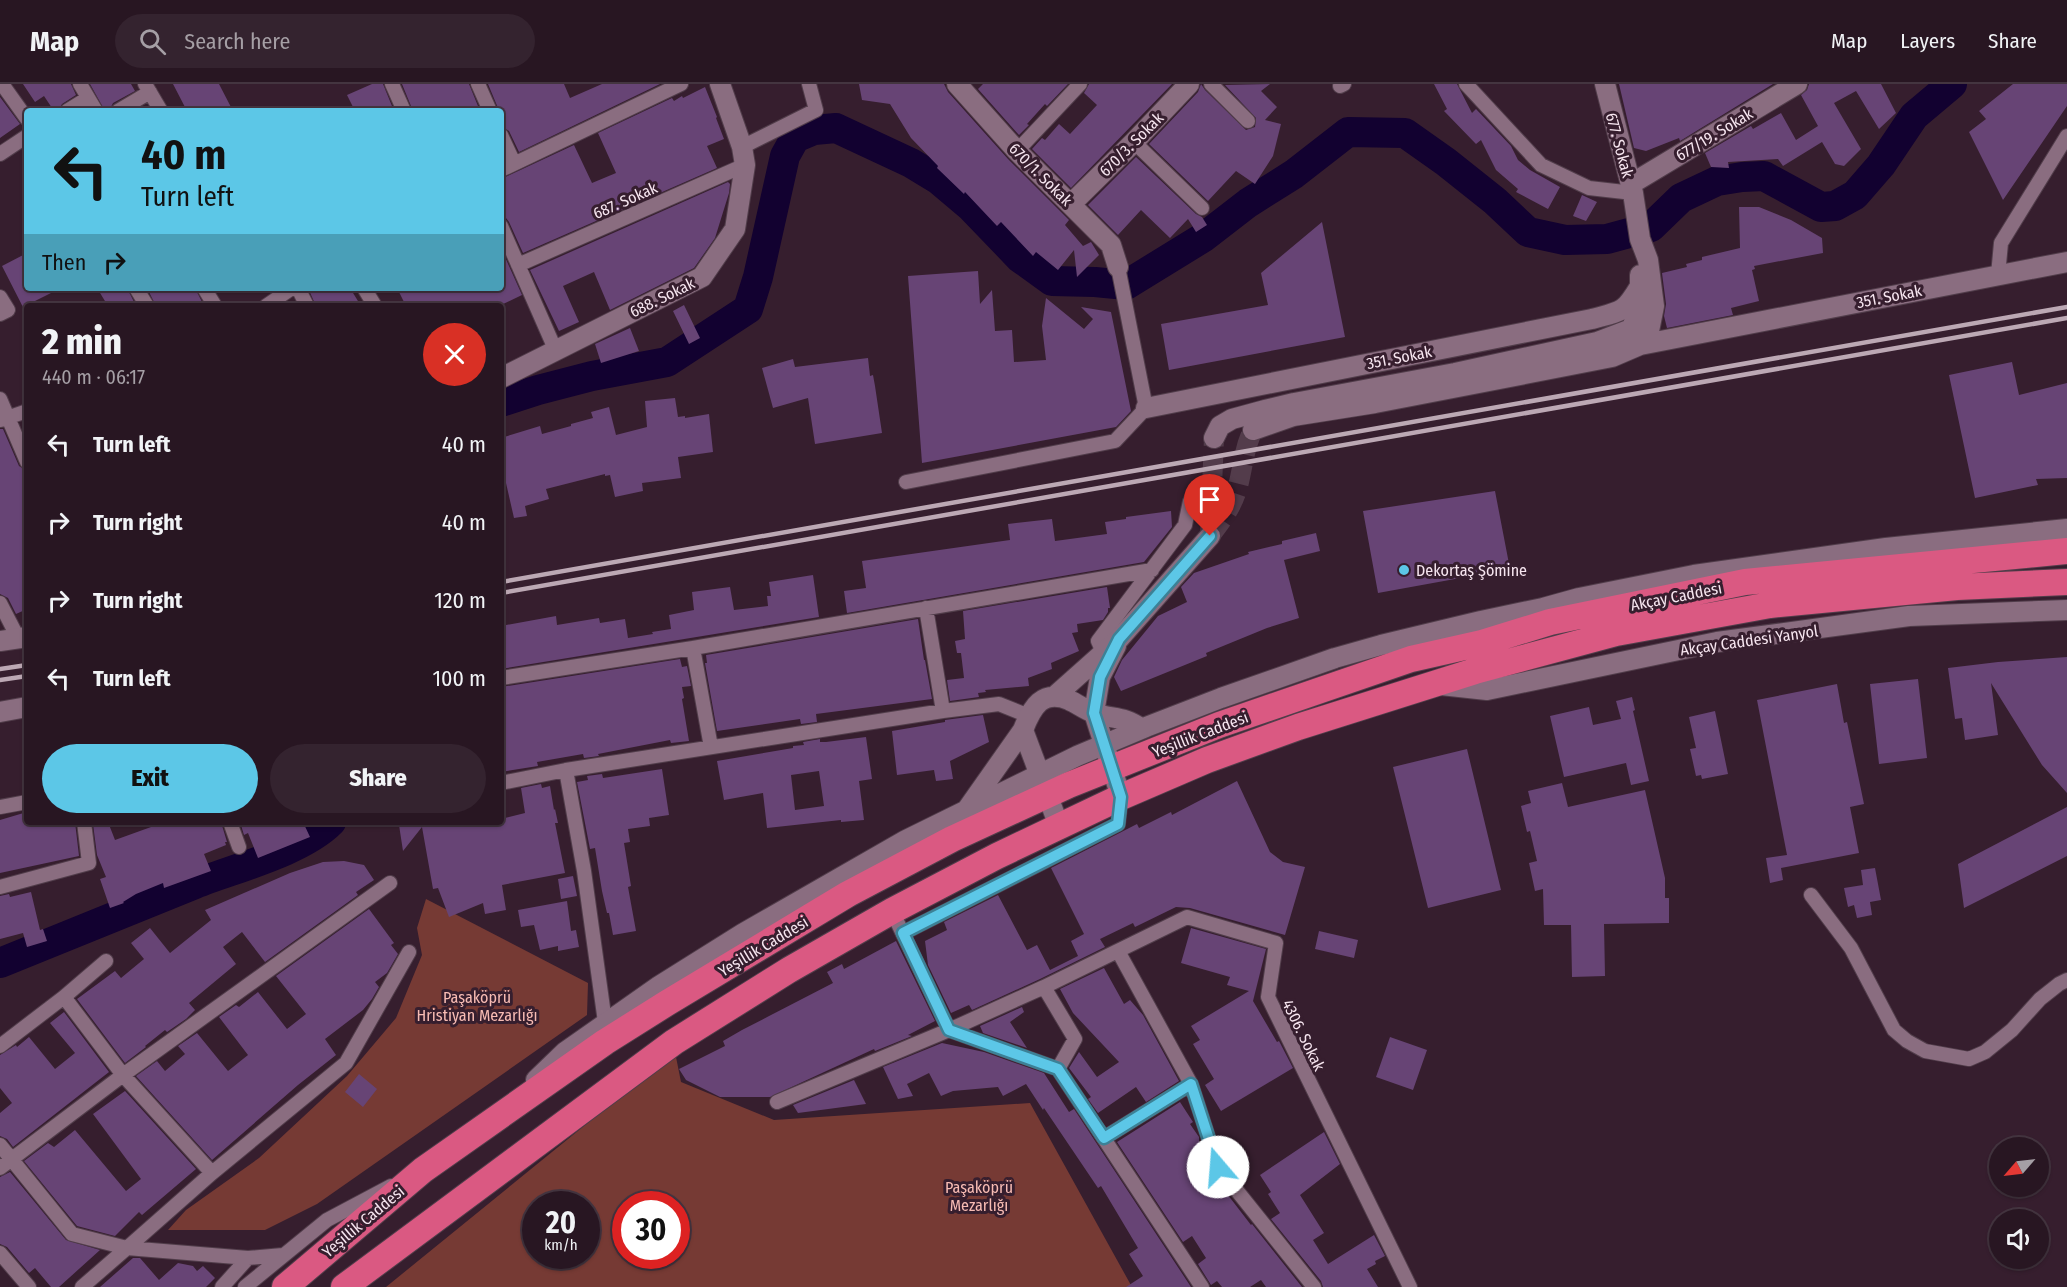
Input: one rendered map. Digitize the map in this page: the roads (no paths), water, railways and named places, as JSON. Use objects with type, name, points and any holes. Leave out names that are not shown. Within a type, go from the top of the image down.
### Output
[{"type":"highway","name":"Akçay Caddesi","points":[[1296,698],[1411,659],[1482,643],[1550,622],[1745,582],[2067,551]]},
{"type":"highway","name":"Akçay Caddesi","points":[[1298,727],[1475,671],[1616,633],[1770,604],[1957,587],[2067,582]]},
{"type":"highway","name":"Yeşillik Caddesi","points":[[285,1287],[423,1170],[496,1118],[658,1008],[848,894],[952,839],[1044,785],[1107,757],[1219,725],[1296,698]]},
{"type":"highway","name":"Yeşillik Caddesi","points":[[344,1287],[674,1041],[789,970],[898,922],[1059,826],[1207,760],[1298,727]]},
{"type":"street","points":[[2,84],[24,115]]},
{"type":"street","points":[[80,84],[94,108]]},
{"type":"street","points":[[392,84],[403,108]]},
{"type":"street","points":[[478,84],[489,108]]},
{"type":"street","points":[[504,150],[507,166],[681,84]]},
{"type":"street","name":"688. Sokak","points":[[504,376],[702,277],[735,229],[743,156],[720,84]]},
{"type":"street","name":"687. Sokak","points":[[518,265],[743,156],[816,110],[809,84]]},
{"type":"street","points":[[1017,151],[1080,84]]},
{"type":"street","name":"670/3. Sokak","points":[[1071,204],[1189,84]]},
{"type":"street","points":[[1211,84],[1248,120]]},
{"type":"street","points":[[1466,84],[1541,165],[1589,189],[1633,194]]},
{"type":"street","name":"677. Sokak","points":[[1605,84],[1633,194],[1640,239]]},
{"type":"street","name":"677/19. Sokak","points":[[1633,194],[1797,84]]},
{"type":"street","name":"670/1. Sokak","points":[[964,87],[1017,151],[1111,244],[1118,267]]},
{"type":"street","points":[[122,108],[148,88],[159,108]]},
{"type":"street","points":[[72,108],[88,98]]},
{"type":"street","points":[[1998,275],[2001,243],[2067,136]]},
{"type":"street","points":[[0,154],[24,138]]},
{"type":"street","points":[[1134,142],[1202,208]]},
{"type":"street","points":[[504,233],[555,349]]},
{"type":"street","points":[[1640,239],[1647,260],[1654,306],[1649,331],[1640,345]]},
{"type":"street","name":"351. Sokak","points":[[1214,438],[1220,426],[1232,420],[1294,402],[1455,373],[1597,342],[1631,329],[1640,310],[1638,252],[1640,239]]},
{"type":"street","name":"351. Sokak","points":[[1253,430],[1293,416],[1375,403],[1612,357],[1640,345],[2067,262]]},
{"type":"street","points":[[906,482],[1115,441],[1146,408],[1118,267]]},
{"type":"street","name":"351. Sokak","points":[[1146,408],[1592,319],[1622,311],[1631,302],[1640,286]]},
{"type":"street","points":[[270,303],[288,291]]},
{"type":"street","points":[[0,297],[8,310],[0,314]]},
{"type":"street","points":[[0,399],[4,419],[24,456]]},
{"type":"street","points":[[4,419],[24,412]]},
{"type":"street","points":[[1103,652],[1098,641],[1185,525],[1190,501]]},
{"type":"street","points":[[1107,757],[1142,729],[1335,658],[1481,621],[1579,598],[1705,573],[1886,548],[2067,529]]},
{"type":"street","points":[[1055,696],[1119,639],[1210,536]]},
{"type":"street","points":[[504,678],[693,648],[1152,570]]},
{"type":"street","points":[[0,603],[15,639]]},
{"type":"street","points":[[926,608],[943,711]]},
{"type":"street","name":"Akçay Caddesi Yanyol","points":[[1435,684],[1487,690],[1717,642],[1909,616],[2067,610]]},
{"type":"street","points":[[1119,639],[1100,677],[1094,713],[1121,797],[1118,824],[898,922],[949,1030],[1058,1069],[1202,1287]]},
{"type":"street","points":[[693,648],[711,747]]},
{"type":"street","points":[[966,811],[1037,704],[1045,697],[1055,696],[1069,700],[1094,713],[1126,719],[1142,729]]},
{"type":"street","points":[[504,782],[711,747],[999,704],[1026,723],[1059,826]]},
{"type":"street","points":[[0,712],[24,708]]},
{"type":"street","points":[[566,770],[584,872],[605,1022]]},
{"type":"street","points":[[496,1118],[565,1052],[605,1022],[742,934],[906,840],[966,811],[1044,785]]},
{"type":"street","points":[[0,807],[24,803]]},
{"type":"street","points":[[0,887],[89,863],[84,825]]},
{"type":"street","points":[[231,825],[239,847]]},
{"type":"street","points":[[0,1168],[123,1075],[390,883]]},
{"type":"street","points":[[1810,895],[1851,948],[1894,1030],[1907,1041],[1925,1051],[1970,1059],[1985,1052],[2012,1030],[2040,999],[2067,980]]},
{"type":"street","name":"4306. Sokak","points":[[1118,951],[1188,917],[1276,943],[1268,998],[1410,1287]]},
{"type":"street","points":[[777,1102],[949,1030],[1118,951],[1191,1084],[1218,1167],[1314,1287]]},
{"type":"street","points":[[82,1287],[212,1173],[346,1063],[409,952]]},
{"type":"street","points":[[0,1046],[64,997],[106,961]]},
{"type":"street","points":[[1044,987],[1075,1040],[1058,1069]]},
{"type":"street","points":[[64,997],[123,1075],[212,1173]]},
{"type":"street","points":[[1104,1138],[1191,1084]]},
{"type":"street","points":[[0,1146],[72,1234],[126,1248],[248,1258],[283,1255]]},
{"type":"street","points":[[245,1287],[327,1220],[423,1170]]},
{"type":"street","points":[[0,1252],[29,1287]]},
{"type":"street","points":[[222,1287],[248,1258]]},
{"type":"waterway","points":[[504,401],[592,376],[667,362],[748,309],[758,277],[785,156],[795,138],[814,130],[836,128],[911,163],[939,180],[971,207],[1020,258],[1052,281],[1126,285],[1204,237],[1248,203],[1294,174],[1348,132],[1405,133],[1495,201],[1528,232],[1565,240],[1607,239],[1651,227],[1681,198],[1717,181],[1742,177],[1764,176],[1821,207],[1835,206],[1855,195],[1881,165],[1914,116],[1952,84]]},
{"type":"waterway","points":[[0,963],[195,884],[285,851],[318,833],[327,825]]},
{"type":"tunnel","points":[[1210,536],[1233,500],[1253,430]]},
{"type":"tunnel","points":[[1210,536],[1214,438]]},
{"type":"railway","points":[[504,581],[2067,307]]},
{"type":"railway","points":[[504,592],[2067,318]]},
{"type":"railway","points":[[0,669],[24,665]]},
{"type":"railway","points":[[0,680],[24,676]]},
{"type":"place","name":"Dekortaş Şömine","points":[[1404,570]]},
{"type":"park label","name":"Paşaköprü Hristiyan Mezarlığı","points":[[477,1006]]},
{"type":"park label","name":"Paşaköprü Mezarlığı","points":[[979,1196]]}]
